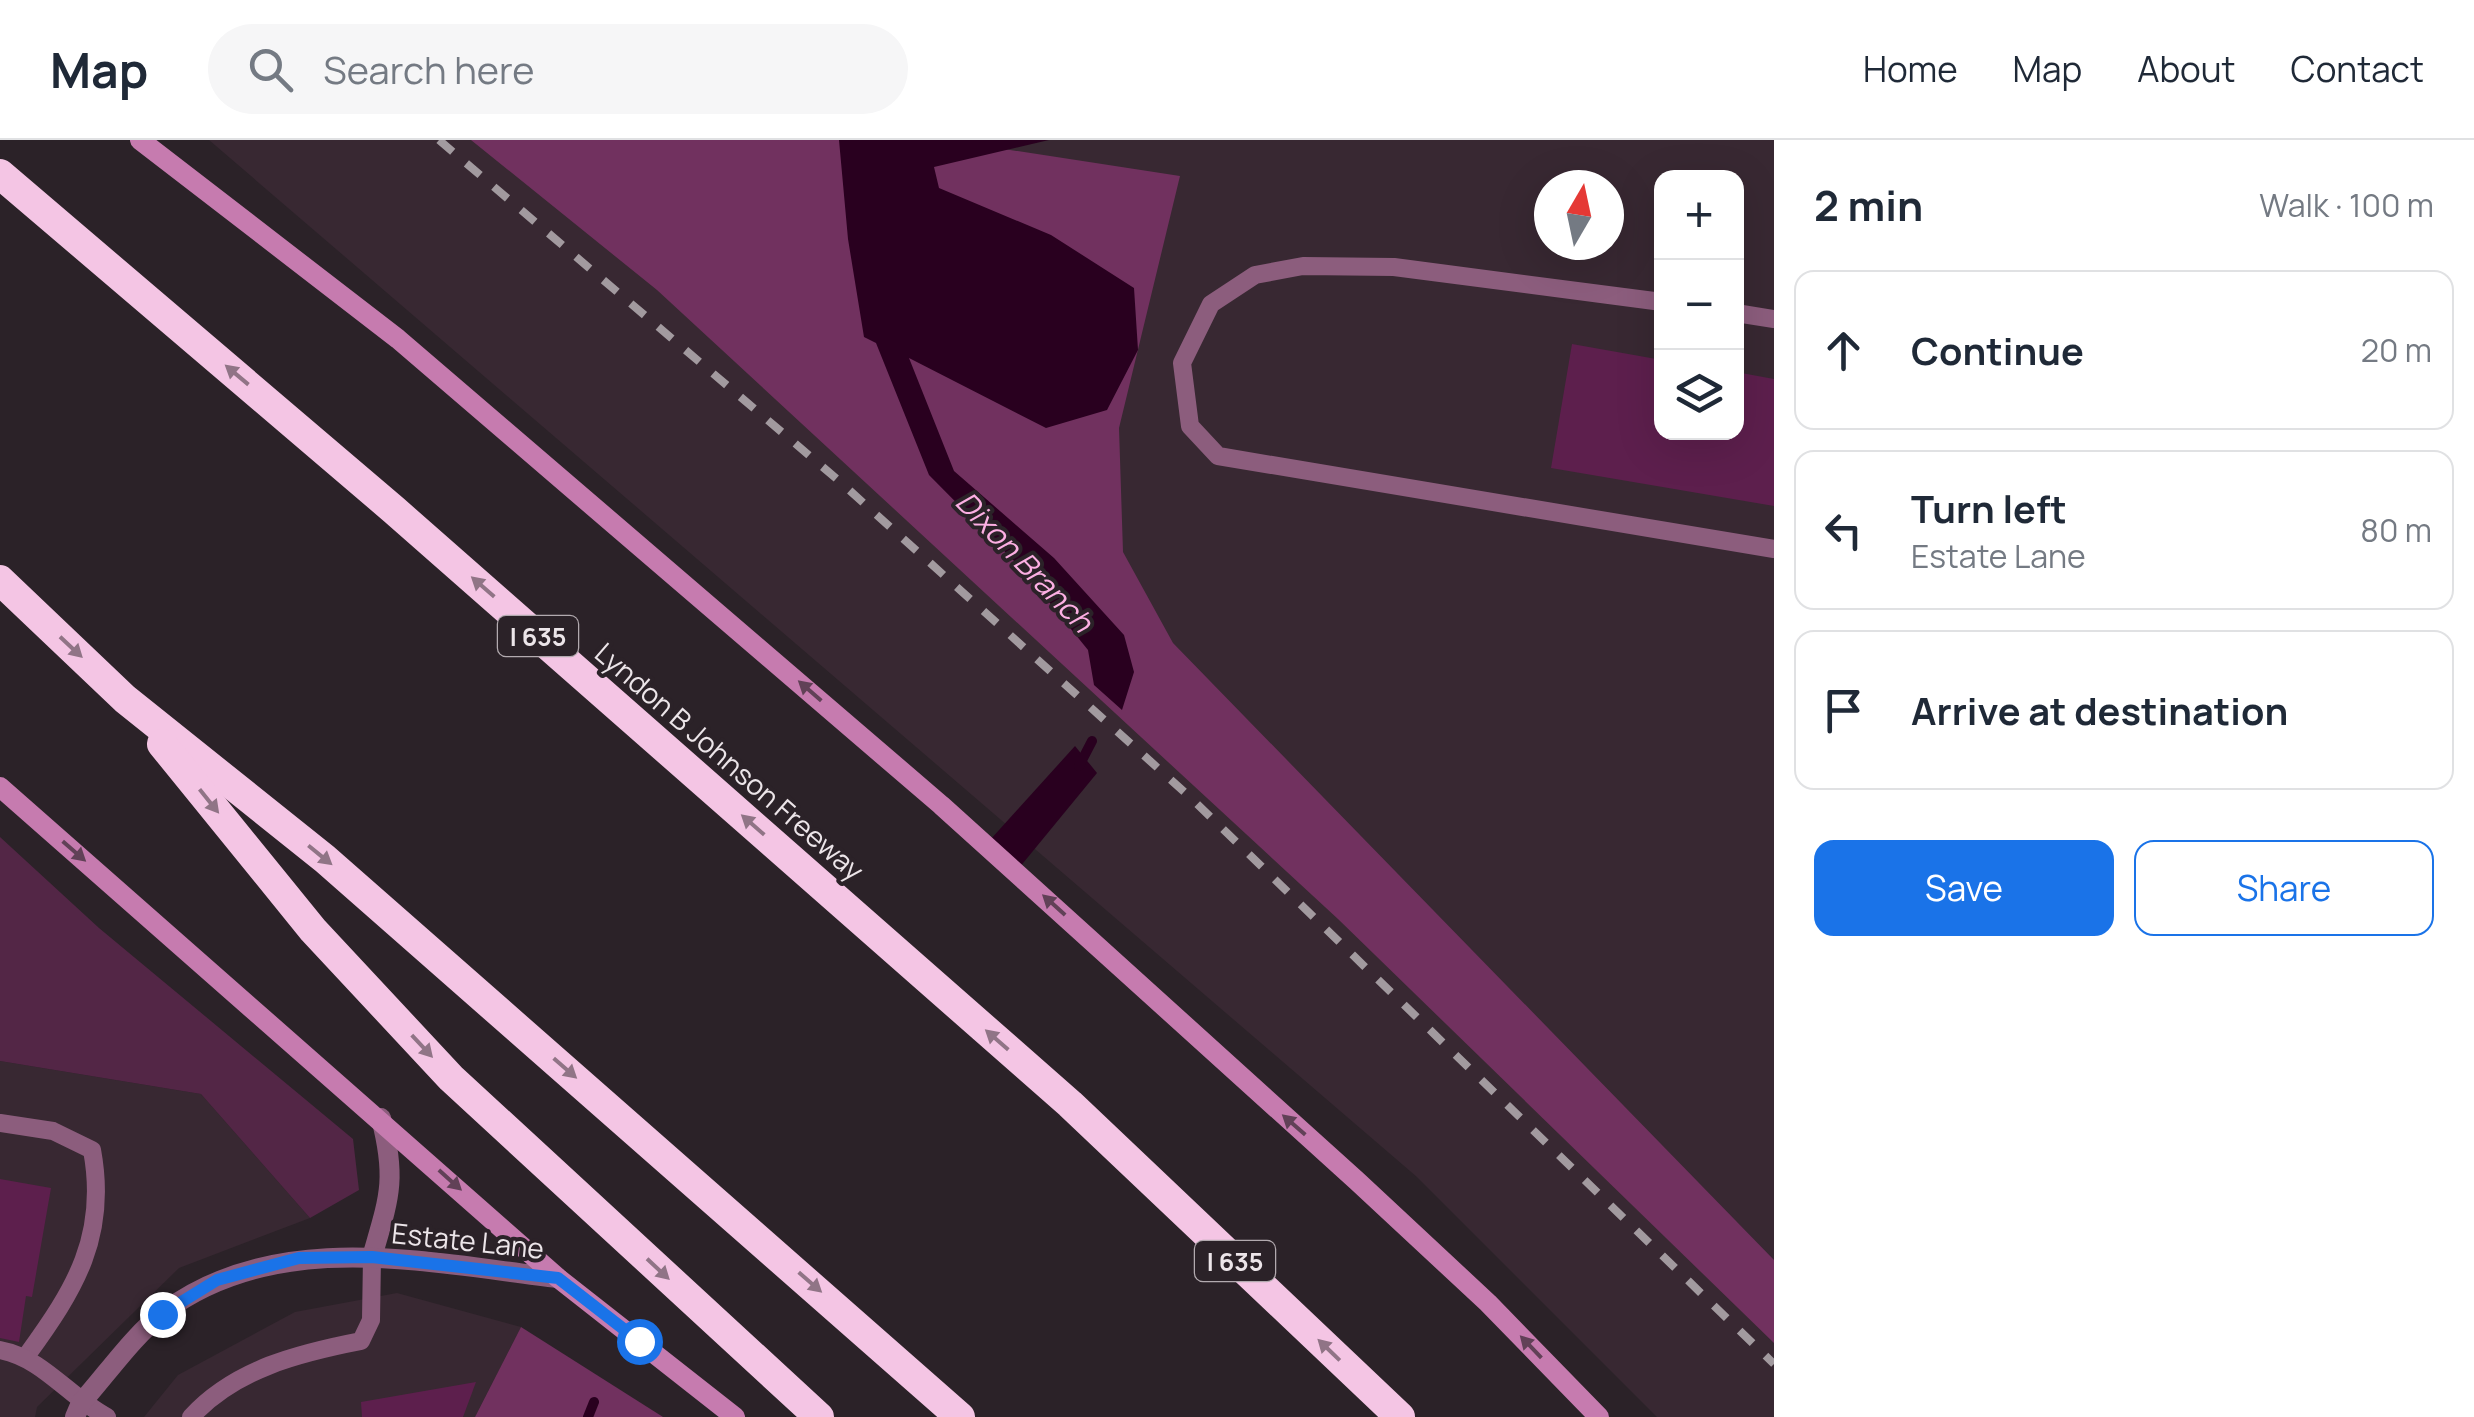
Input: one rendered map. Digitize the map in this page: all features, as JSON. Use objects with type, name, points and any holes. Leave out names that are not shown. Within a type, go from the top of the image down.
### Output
[{"type":"highway","name":"Lyndon B Johnson Freeway","points":[[0,174],[409,522],[1070,1104],[1400,1417]]},
{"type":"highway","points":[[0,580],[125,698],[325,859],[960,1417]]},
{"type":"highway","points":[[125,698],[313,930],[451,1078],[819,1417]]},
{"type":"main road","points":[[140,140],[398,338],[942,805],[1488,1303],[1599,1417]]},
{"type":"main road","points":[[0,787],[381,1118],[558,1278],[735,1417]]},
{"type":"street","name":"Estate Lane","points":[[372,1257],[392,1188],[392,1162],[381,1118]]},
{"type":"street","name":"Estate Lane","points":[[78,1410],[162,1314],[217,1280],[299,1258],[372,1257],[558,1278]]},
{"type":"lane","points":[[1654,301],[1394,266],[1303,266],[1255,275],[1210,304],[1182,363],[1190,426],[1218,456],[1774,549]]},
{"type":"lane","points":[[1744,313],[1774,319]]},
{"type":"lane","points":[[0,1123],[53,1131],[92,1150],[98,1183],[84,1267],[26,1355]]},
{"type":"lane","points":[[191,1417],[224,1388],[261,1368],[360,1341],[369,1332],[371,1320],[372,1257]]},
{"type":"lane","points":[[0,1350],[26,1355],[78,1410],[108,1417]]},
{"type":"shaded area","points":[[209,140],[1774,140],[1774,1417],[1657,1417],[1417,1177]]},
{"type":"shaded area","points":[[471,140],[978,140],[978,145],[1180,176],[1119,428],[1123,552],[1173,643],[1774,1260],[1774,1343],[1338,919],[657,290]]},
{"type":"shaded area","points":[[0,837],[99,928],[353,1139],[359,1190],[310,1218],[201,1094],[0,1061]]},
{"type":"shaded area","points":[[0,1061],[201,1094],[310,1218],[179,1268],[37,1407],[35,1417],[0,1417]]},
{"type":"shaded area","points":[[397,1293],[521,1327],[475,1417],[144,1417],[178,1375],[295,1312]]},
{"type":"shaded area","points":[[521,1327],[663,1417],[475,1417]]},
{"type":"water","points":[[839,140],[1049,140],[934,167],[939,188],[1051,235],[1134,288],[1138,350],[1107,410],[1046,428],[909,358],[954,471],[1054,558],[1124,635],[1134,672],[1122,710],[1094,685],[1088,650],[1023,570],[929,475],[876,343],[864,337],[848,239]]},
{"type":"water","points":[[1075,746],[1097,773],[1019,868],[990,840]]},
{"type":"building","points":[[1572,344],[1654,359],[1654,440],[1744,440],[1744,373],[1774,379],[1774,506],[1551,468]]},
{"type":"building","points":[[0,1179],[51,1188],[32,1297],[26,1296],[19,1342],[0,1338]]},
{"type":"building","points":[[476,1382],[463,1417],[362,1417],[361,1402]]},
{"type":"waterway","name":"Dixon Branch","points":[[1079,766],[1092,741]]},
{"type":"waterway","name":"Dixon Branch","points":[[588,1417],[594,1402]]},
{"type":"railway","points":[[439,140],[838,480],[1190,797],[1774,1364]]},
{"type":"route","points":[[162,1314],[217,1280],[299,1258],[372,1257],[558,1278],[639,1341]]}]
